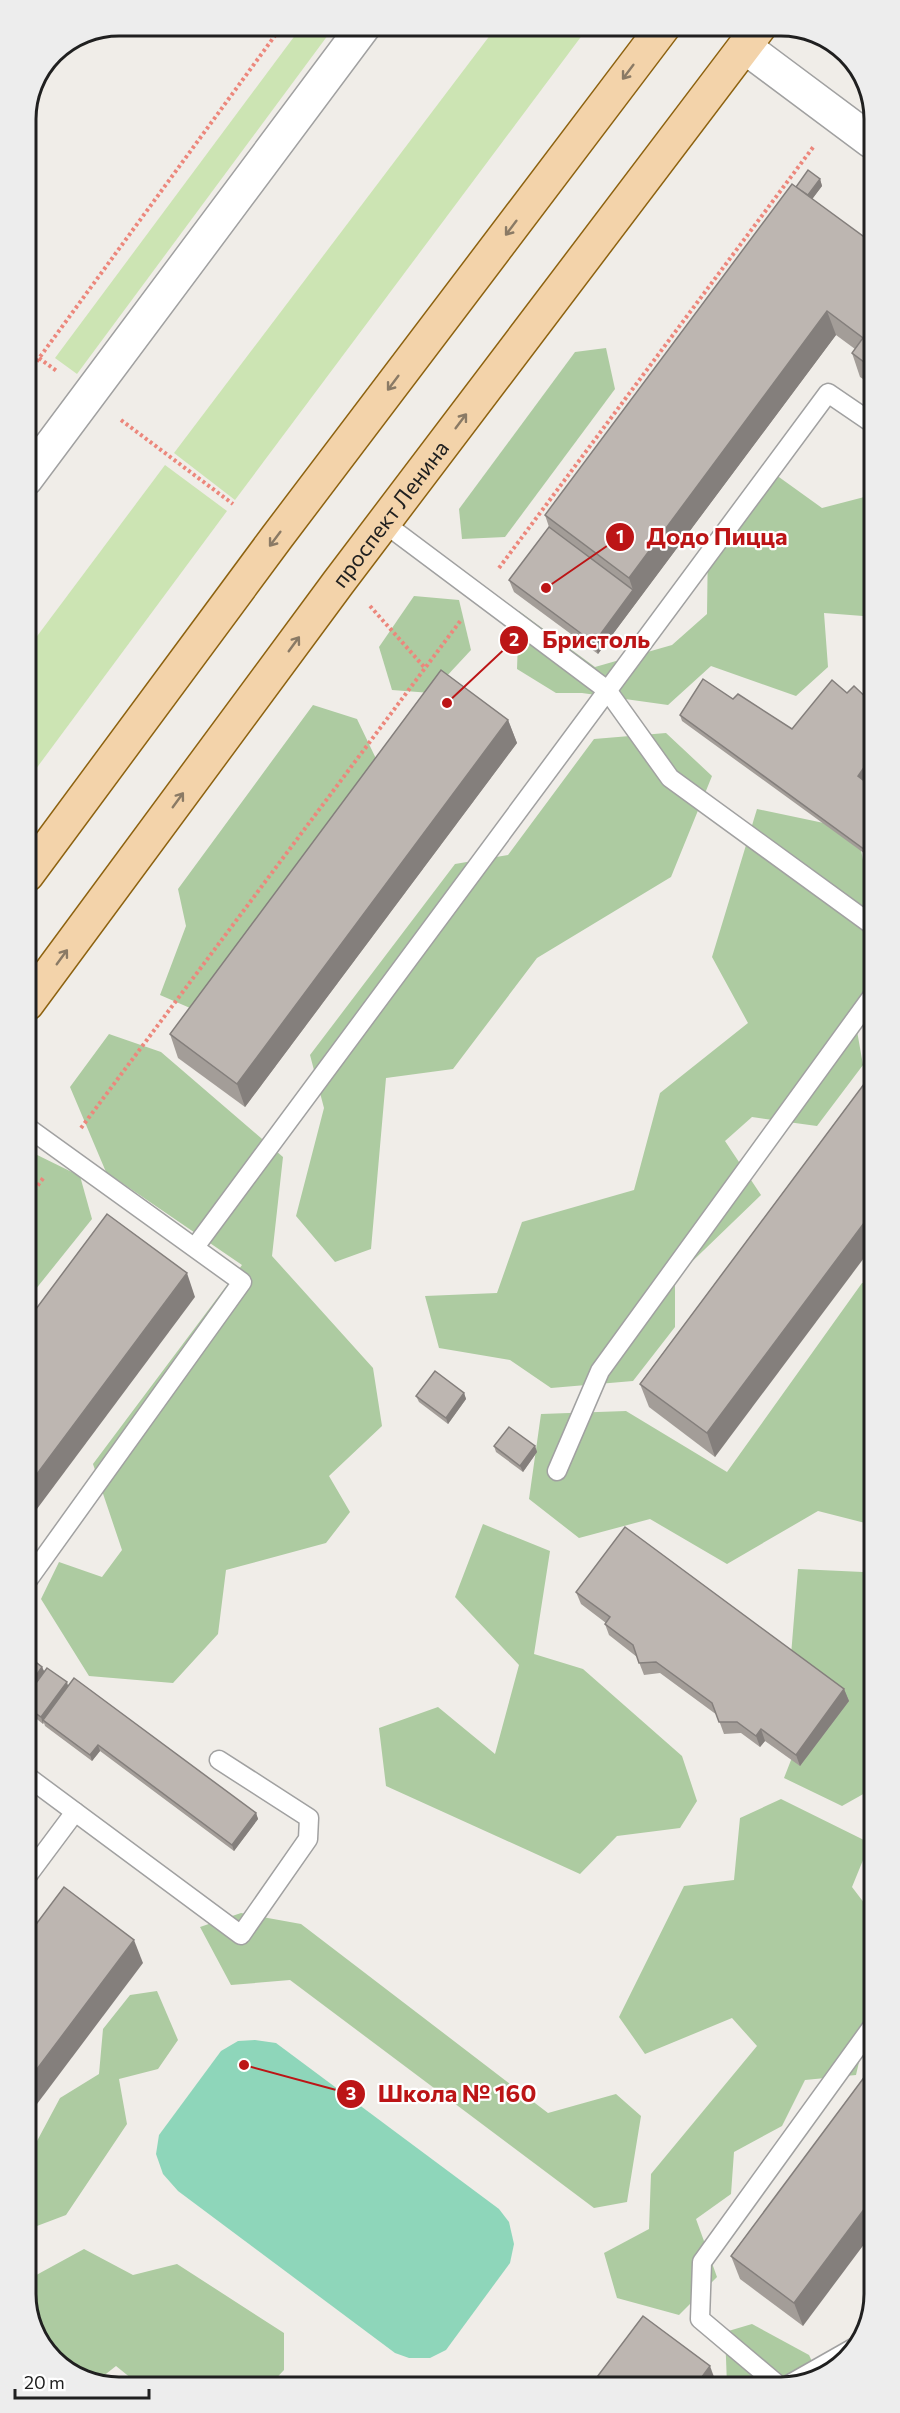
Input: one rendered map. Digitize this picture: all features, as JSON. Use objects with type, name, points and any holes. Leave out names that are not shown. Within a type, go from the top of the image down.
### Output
[{"type":"main road","points":[[36,863],[277,537],[656,36]]},
{"type":"main road","name":"проспект Ленина","points":[[36,992],[384,523],[752,36]]},
{"type":"street","points":[[36,466],[357,36]]},
{"type":"street","points":[[752,36],[837,116],[864,136]]},
{"type":"lane","points":[[195,1247],[828,393],[864,418]]},
{"type":"lane","points":[[384,523],[607,690],[670,778],[864,919]]},
{"type":"lane","points":[[557,1471],[600,1371],[864,1006]]},
{"type":"lane","points":[[36,1133],[242,1282],[36,1569]]},
{"type":"lane","points":[[36,1783],[241,1935],[308,1839],[309,1818],[219,1760]]},
{"type":"lane","points":[[36,1864],[75,1812]]},
{"type":"lane","points":[[769,2377],[700,2319],[702,2262],[864,2038]]},
{"type":"path","points":[[36,362],[275,36]]},
{"type":"path","points":[[36,1188],[837,116]]},
{"type":"path","points":[[39,358],[233,504]]},
{"type":"path","points":[[369,605],[425,668]]},
{"type":"green space","points":[[295,36],[327,36],[77,374],[55,358]]},
{"type":"green space","points":[[489,36],[582,36],[235,500],[174,453]]},
{"type":"green space","points":[[606,348],[615,389],[505,537],[462,539],[459,509],[575,352]]},
{"type":"green space","points":[[165,465],[227,511],[36,769],[36,638]]},
{"type":"green space","points":[[765,467],[822,508],[864,497],[864,615],[824,613],[828,667],[796,696],[711,666],[668,705],[582,693],[556,693],[517,669],[519,611],[595,667],[672,645],[707,614],[708,541]]},
{"type":"green space","points":[[414,596],[459,600],[471,650],[431,693],[392,690],[379,647]]},
{"type":"green space","points":[[313,705],[357,719],[380,767],[197,1011],[160,995],[186,926],[178,889]]},
{"type":"green space","points":[[666,733],[712,776],[671,877],[537,958],[453,1069],[386,1078],[371,1249],[335,1262],[296,1216],[324,1108],[310,1055],[455,864],[508,855],[594,739]]},
{"type":"green space","points":[[757,809],[857,830],[864,865],[864,1008],[853,1008],[863,1065],[817,1126],[752,1117],[725,1141],[761,1195],[675,1278],[675,1327],[633,1381],[551,1388],[510,1360],[439,1348],[425,1296],[497,1293],[522,1222],[634,1190],[660,1093],[748,1023],[712,957]]},
{"type":"green space","points":[[109,1034],[161,1052],[283,1157],[272,1256],[373,1368],[382,1426],[329,1476],[350,1512],[326,1543],[226,1570],[218,1634],[173,1683],[89,1676],[41,1599],[59,1562],[102,1577],[122,1550],[93,1464],[242,1265],[106,1172],[70,1087]]},
{"type":"green space","points":[[36,1154],[80,1176],[92,1219],[36,1289]]},
{"type":"green space","points":[[864,1283],[864,1523],[818,1511],[727,1564],[650,1519],[579,1538],[529,1499],[541,1414],[626,1411],[727,1472]]},
{"type":"green space","points":[[483,1524],[550,1551],[534,1654],[583,1669],[682,1756],[697,1801],[680,1828],[617,1836],[580,1874],[386,1786],[379,1728],[438,1707],[495,1754],[519,1665],[455,1597]]},
{"type":"green space","points":[[798,1569],[863,1572],[864,1794],[842,1806],[784,1778],[809,1714],[789,1680]]},
{"type":"green space","points":[[781,1799],[864,1840],[864,1858],[852,1887],[864,1903],[864,2041],[856,2075],[805,2080],[782,2126],[734,2152],[731,2194],[696,2219],[717,2277],[679,2315],[617,2298],[604,2253],[649,2229],[651,2174],[757,2046],[732,2018],[645,2054],[619,2017],[684,1886],[734,1880],[740,1818]]},
{"type":"green space","points":[[241,1913],[301,1924],[548,2113],[616,2094],[641,2116],[627,2202],[594,2208],[290,1980],[231,1985],[200,1927]]},
{"type":"green space","points":[[157,1991],[178,2040],[158,2069],[119,2079],[127,2124],[66,2215],[36,2226],[36,2143],[60,2098],[99,2074],[103,2029],[130,1995]]},
{"type":"green space","points":[[255,2040],[276,2043],[499,2209],[509,2222],[514,2244],[510,2263],[446,2350],[430,2358],[409,2358],[395,2353],[178,2191],[163,2174],[156,2154],[159,2135],[221,2051],[238,2041]]},
{"type":"green space","points":[[84,2249],[133,2275],[177,2264],[284,2333],[284,2370],[277,2377],[130,2377],[116,2366],[104,2375],[87,2371],[64,2356],[45,2331],[37,2305],[36,2275]]},
{"type":"green space","points":[[752,2324],[809,2355],[816,2369],[781,2377],[727,2377],[725,2332]]},
{"type":"building","points":[[808,170],[820,179],[808,195],[796,187]]},
{"type":"building","points":[[792,184],[864,237],[864,362],[852,353],[863,338],[827,311],[629,578],[545,515]]},
{"type":"building","points":[[549,527],[633,590],[594,643],[509,580]]},
{"type":"building","points":[[441,670],[508,720],[237,1084],[170,1034]]},
{"type":"building","points":[[703,679],[733,699],[738,694],[792,729],[832,680],[847,693],[854,686],[864,695],[864,767],[858,776],[864,781],[864,849],[680,715]]},
{"type":"building","points":[[864,1084],[864,1223],[707,1433],[640,1384]]},
{"type":"building","points":[[107,1214],[187,1273],[36,1475],[36,1309]]},
{"type":"building","points":[[435,1371],[464,1393],[446,1418],[416,1396]]},
{"type":"building","points":[[509,1427],[535,1446],[520,1466],[494,1446]]},
{"type":"building","points":[[625,1527],[844,1689],[796,1755],[761,1729],[756,1736],[737,1722],[719,1722],[712,1703],[656,1662],[639,1663],[633,1645],[605,1624],[610,1617],[576,1592]]},
{"type":"building","points":[[36,1662],[42,1667],[36,1676]]},
{"type":"building","points":[[47,1668],[67,1682],[41,1717],[36,1714],[36,1683]]},
{"type":"building","points":[[74,1678],[256,1813],[232,1845],[98,1745],[90,1755],[43,1720]]},
{"type":"building","points":[[64,1887],[134,1940],[36,2070],[36,1924]]},
{"type":"building","points":[[864,2077],[864,2209],[794,2303],[731,2256]]},
{"type":"building","points":[[643,2316],[710,2366],[702,2377],[597,2377]]},
{"type":"place","name":"Додо Пицца","points":[[546,588]]},
{"type":"place","name":"Бристоль","points":[[447,703]]},
{"type":"place","name":"Школа № 160","points":[[244,2065]]}]
